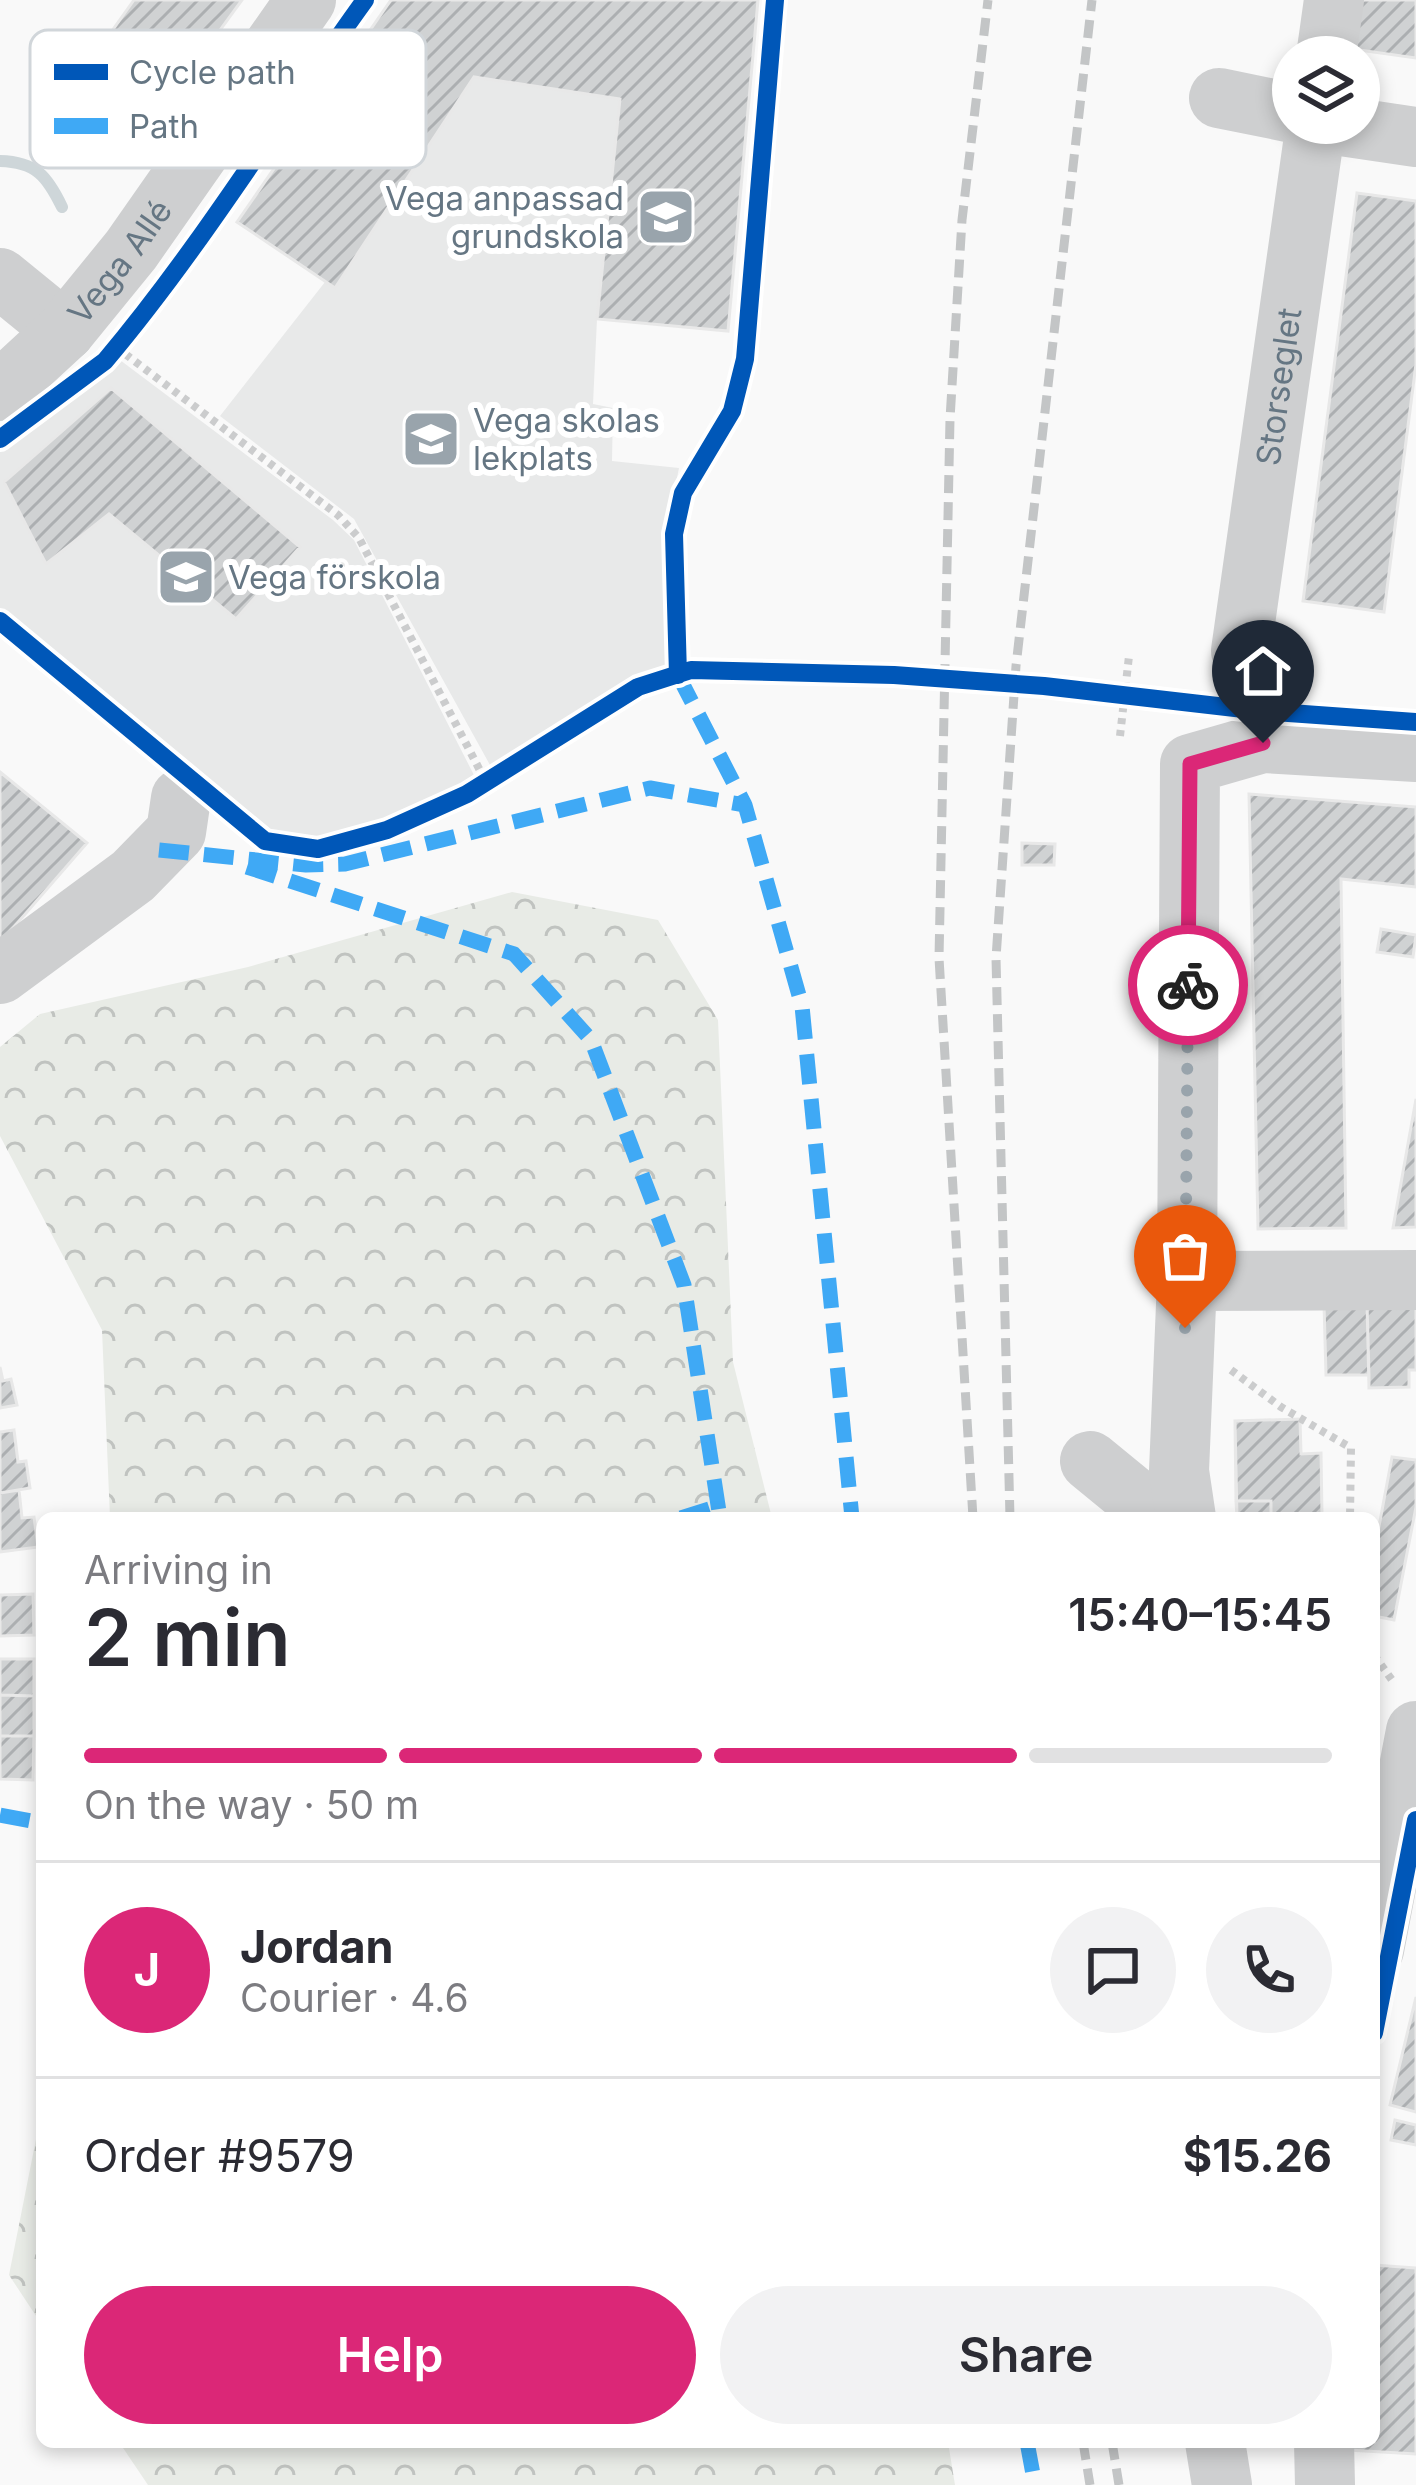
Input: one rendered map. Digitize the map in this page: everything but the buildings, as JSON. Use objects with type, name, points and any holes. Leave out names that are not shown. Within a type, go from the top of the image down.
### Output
[{"type":"street","name":"Vega Allé","points":[[285,30],[306,0]]},
{"type":"street","points":[[1329,36],[1334,0]]},
{"type":"street","points":[[1220,98],[1272,109]]},
{"type":"street","points":[[1380,132],[1416,137]]},
{"type":"street","name":"Storseglet","points":[[1241,651],[1315,144]]},
{"type":"street","name":"Vega Allé","points":[[0,391],[95,346],[131,250],[188,168]]},
{"type":"street","points":[[0,278],[95,346]]},
{"type":"street","points":[[1185,1512],[1179,1471],[1186,1281],[1190,764],[1263,743],[1416,752]]},
{"type":"street","points":[[0,974],[133,876],[176,832],[182,799]]},
{"type":"street","points":[[1186,1281],[1416,1280]]},
{"type":"street","points":[[1090,1461],[1146,1512]]},
{"type":"street","points":[[1380,1889],[1404,1706]]},
{"type":"street","points":[[1216,2448],[1222,2485]]},
{"type":"street","points":[[1324,2448],[1325,2485]]},
{"type":"path","points":[[95,346],[130,330]]},
{"type":"path","points":[[95,346],[338,515],[359,538],[493,778],[466,794]]},
{"type":"path","points":[[1120,736],[1115,696],[1129,656]]},
{"type":"path","points":[[1115,696],[1144,699]]},
{"type":"path","points":[[1231,1370],[1351,1448],[1350,1512]]},
{"type":"path","points":[[1380,1665],[1404,1706]]},
{"type":"shaded area","name":"Vega skolas lekplats","points":[[474,77],[620,99],[593,404],[613,408],[612,461],[679,468],[665,538],[669,670],[630,683],[490,765],[354,519],[220,416],[325,282],[335,288],[414,168],[426,168],[426,150]]},
{"type":"shaded area","name":"Vega förskola","points":[[116,357],[354,540],[477,781],[385,823],[318,843],[267,835],[0,613],[0,448]]},
{"type":"green space","points":[[512,892],[658,920],[718,1020],[733,1362],[770,1512],[110,1512],[102,1330],[0,1136],[0,1047],[40,1014],[248,967]]},
{"type":"green space","points":[[36,2139],[36,2316],[9,2275]]},
{"type":"green space","points":[[123,2448],[949,2448],[955,2485],[148,2485]]},
{"type":"waterway","points":[[0,161],[30,168]]},
{"type":"waterway","points":[[31,168],[51,187],[62,207]]},
{"type":"railway","points":[[973,1512],[939,958],[950,419],[962,220],[988,0]]},
{"type":"railway","points":[[1010,1512],[996,958],[1016,666],[1092,0]]},
{"type":"railway","points":[[1084,2448],[1090,2485]]},
{"type":"railway","points":[[1113,2448],[1119,2485]]},
{"type":"marked path","points":[[678,675],[745,805]]},
{"type":"marked path","points":[[159,850],[306,865],[345,864],[650,788],[745,805],[802,1006],[851,1512]]},
{"type":"marked path","points":[[247,867],[514,954],[591,1040],[684,1285],[719,1512]]},
{"type":"marked path","points":[[700,1512],[715,1507]]},
{"type":"marked path","points":[[0,1815],[36,1822]]},
{"type":"marked path","points":[[1028,2448],[1035,2485]]},
{"type":"cycle path","points":[[344,30],[365,0]]},
{"type":"cycle path","points":[[678,675],[674,534],[683,493],[732,411],[745,359],[775,0]]},
{"type":"cycle path","points":[[0,439],[105,361],[249,168]]},
{"type":"cycle path","points":[[0,621],[265,841],[318,849],[387,830],[467,794],[638,687],[691,670],[894,675],[1416,722]]},
{"type":"cycle path","points":[[1380,2003],[1416,1820]]},
{"type":"way so far","points":[[1185,1328],[1188,985]]},
{"type":"place","name":"Vega anpassad grundskola","points":[[666,217]]},
{"type":"place","name":"Vega skolas lekplats","points":[[431,439]]},
{"type":"place","name":"Vega förskola","points":[[186,577]]},
{"type":"route","points":[[1188,985],[1190,764],[1263,743]]}]
